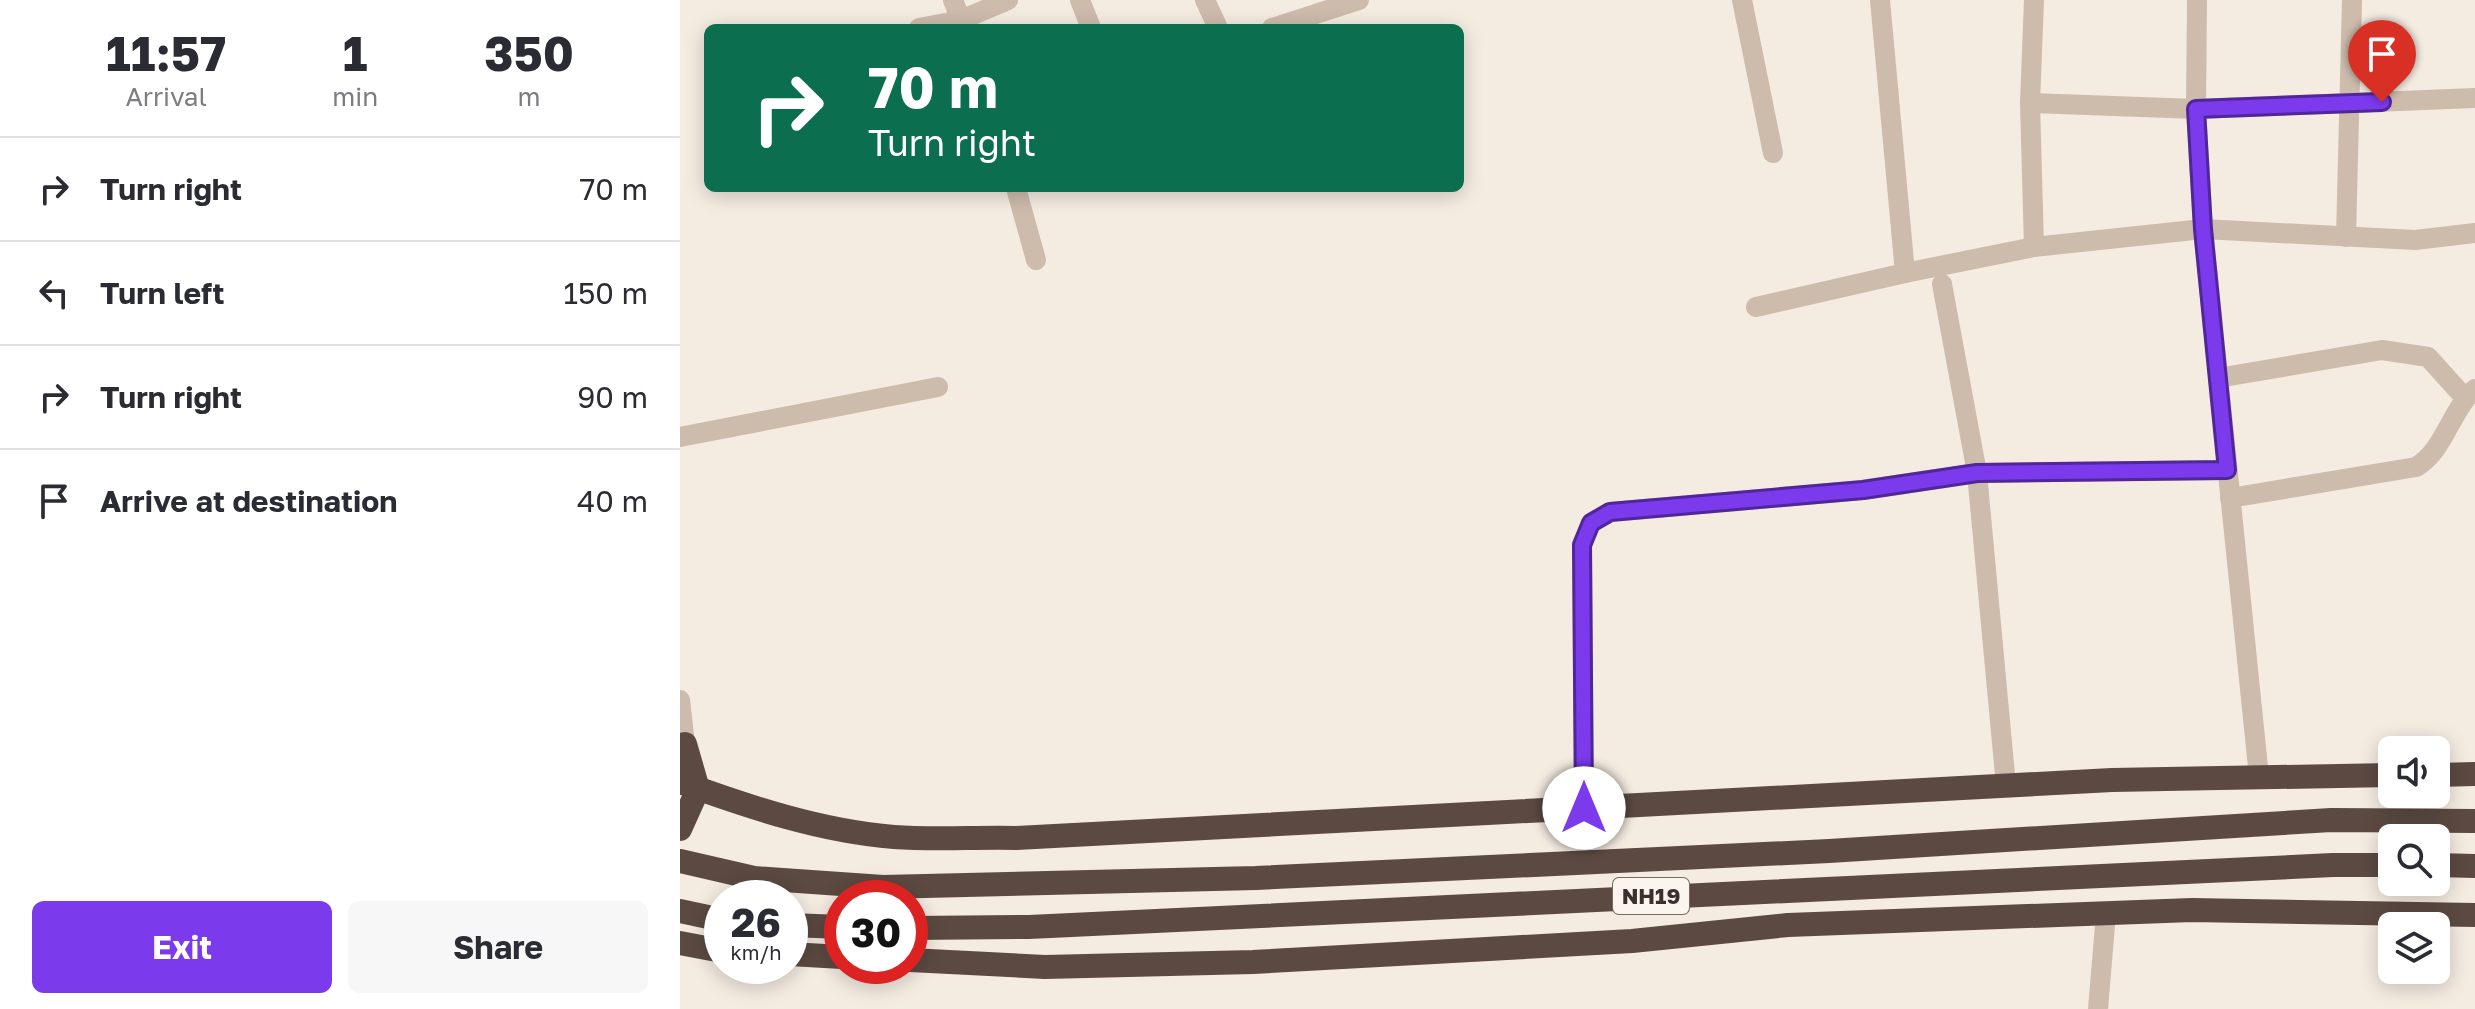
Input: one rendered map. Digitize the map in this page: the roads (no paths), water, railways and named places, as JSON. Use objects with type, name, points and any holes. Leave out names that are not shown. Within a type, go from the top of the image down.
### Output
[{"type":"highway","points":[[680,829],[689,786],[683,747]]},
{"type":"highway","points":[[2450,775],[2475,774]]},
{"type":"highway","points":[[689,786],[831,828],[895,837],[1016,838],[2006,786],[2378,775]]},
{"type":"highway","points":[[680,861],[754,878],[883,887],[1287,877],[1829,851],[2331,820],[2475,821]]},
{"type":"highway","name":"NH19","points":[[928,928],[1029,927],[2378,865]]},
{"type":"highway","points":[[2450,865],[2475,866]]},
{"type":"highway","points":[[928,961],[1045,967],[1253,962],[1632,941],[1788,925],[2192,910],[2475,915]]},
{"type":"highway","points":[[680,911],[704,916]]},
{"type":"highway","points":[[680,943],[704,948]]},
{"type":"street","points":[[953,0],[963,24],[1008,0]]},
{"type":"street","points":[[1080,0],[1089,24]]},
{"type":"street","points":[[1205,0],[1216,24]]},
{"type":"street","points":[[1284,24],[1359,0]]},
{"type":"street","points":[[1742,0],[1773,153]]},
{"type":"street","points":[[1880,0],[1905,273]]},
{"type":"street","points":[[2034,0],[2030,103],[2034,247]]},
{"type":"street","points":[[2197,0],[2196,109],[2203,229],[2259,777]]},
{"type":"street","points":[[2346,237],[2352,0]]},
{"type":"street","points":[[2030,103],[2196,109],[2475,98]]},
{"type":"street","points":[[1017,192],[1036,260]]},
{"type":"street","points":[[1756,307],[2034,247],[2203,229],[2415,240],[2475,233]]},
{"type":"street","points":[[1942,284],[1977,473],[2006,786]]},
{"type":"street","points":[[2218,378],[2382,350],[2428,357],[2470,394],[2434,452],[2416,467],[2230,498]]},
{"type":"street","points":[[680,437],[938,387]]},
{"type":"street","points":[[1584,808],[1582,545],[1591,523],[1610,512],[1863,490],[1977,473],[2227,470]]},
{"type":"street","points":[[680,700],[683,747]]},
{"type":"street","points":[[2098,1009],[2106,913]]}]
